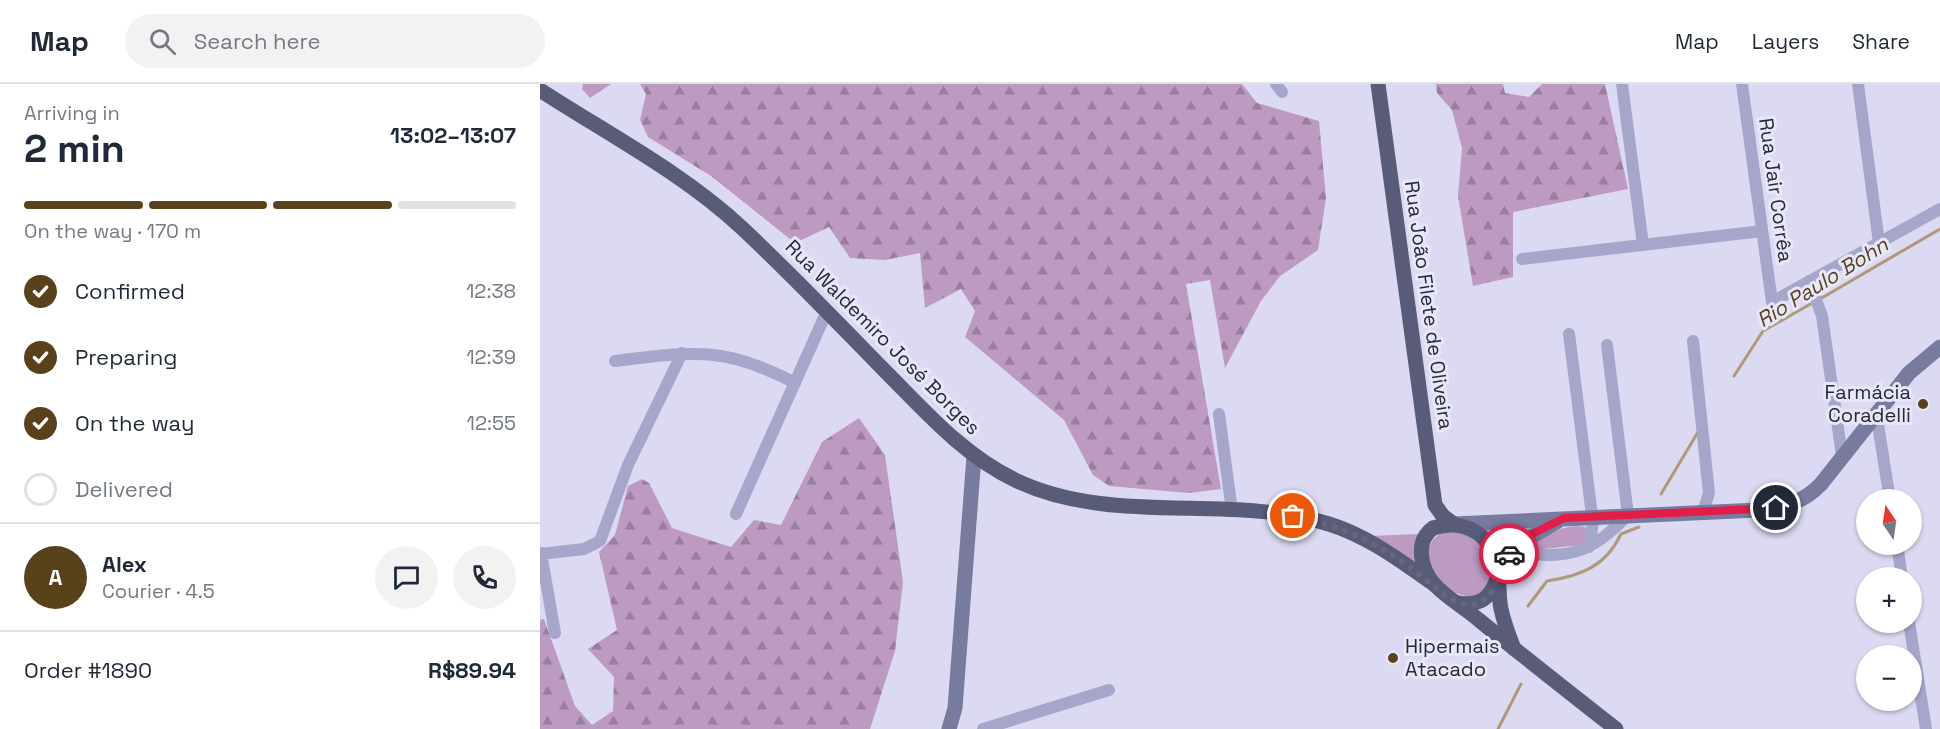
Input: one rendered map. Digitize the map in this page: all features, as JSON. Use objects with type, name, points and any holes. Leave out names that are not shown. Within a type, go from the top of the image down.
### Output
[{"type":"main road","name":"Rua João Filete de Oliveira","points":[[1378,84],[1435,505],[1443,516],[1454,524]]},
{"type":"main road","name":"Rua Waldemiro José Borges","points":[[540,90],[713,204],[827,311],[938,425],[974,456],[1036,489],[1078,500],[1293,516],[1337,527],[1387,552],[1435,585]]},
{"type":"main road","points":[[1617,729],[1435,585],[1422,563],[1422,543],[1433,528],[1454,524],[1776,508],[1803,500],[1821,484],[1909,373],[1940,347]]},
{"type":"main road","points":[[949,729],[954,708],[974,456]]},
{"type":"main road","points":[[1458,603],[1478,603],[1486,599],[1494,590],[1498,571],[1511,552],[1532,534],[1564,518]]},
{"type":"main road","points":[[1454,524],[1471,528],[1488,542],[1498,571],[1501,608],[1514,649]]},
{"type":"street","points":[[1622,84],[1643,245]]},
{"type":"street","name":"Rua Jair Corrêa","points":[[1742,84],[1772,302],[1811,285]]},
{"type":"street","points":[[1858,84],[1879,243]]},
{"type":"street","points":[[1842,456],[1822,316],[1811,285],[1940,209]]},
{"type":"street","points":[[1522,259],[1762,231]]},
{"type":"street","points":[[736,514],[827,311]]},
{"type":"street","points":[[1569,334],[1592,516],[1593,531],[1590,547]]},
{"type":"street","points":[[1693,340],[1709,493],[1703,512]]},
{"type":"street","points":[[1511,552],[1549,555],[1590,547],[1628,514],[1607,345]]},
{"type":"street","points":[[615,361],[682,353],[729,356],[766,368],[795,383]]},
{"type":"street","points":[[555,633],[541,554],[584,549],[600,541],[628,465],[682,353]]},
{"type":"street","points":[[1876,412],[1888,489]]},
{"type":"street","points":[[1219,414],[1232,511]]},
{"type":"street","points":[[1709,493],[1720,511]]},
{"type":"street","points":[[1911,633],[1926,729]]},
{"type":"street","points":[[983,729],[1109,690]]},
{"type":"green space","points":[[583,84],[611,84],[590,98],[582,89]]},
{"type":"green space","points":[[640,84],[1242,84],[1257,103],[1319,121],[1326,198],[1318,250],[1280,276],[1261,301],[1225,368],[1210,280],[1186,284],[1221,489],[1189,493],[1109,486],[1093,475],[1064,420],[965,337],[975,311],[961,289],[925,308],[920,253],[885,260],[850,258],[829,227],[795,243],[711,176],[648,137],[640,120],[646,94]]},
{"type":"green space","points":[[1436,84],[1503,84],[1505,93],[1529,97],[1542,84],[1605,84],[1628,189],[1513,212],[1513,277],[1473,286],[1458,196],[1462,148],[1452,110],[1437,93]]},
{"type":"green space","points":[[859,418],[885,455],[903,582],[895,651],[870,729],[540,729],[540,620],[544,619],[575,706],[592,725],[613,711],[614,677],[588,649],[617,630],[599,552],[615,535],[628,486],[642,479],[649,483],[672,528],[731,547],[754,520],[781,525],[822,442]]},
{"type":"green space","points":[[1539,523],[1502,551],[1479,526]]},
{"type":"green space","points":[[1585,527],[1588,532],[1585,542],[1580,545],[1525,551],[1536,541],[1549,534],[1563,528]]},
{"type":"green space","points":[[1460,529],[1482,546],[1492,570],[1484,589],[1472,596],[1458,594],[1445,585],[1435,572],[1429,557],[1431,543],[1442,533]]},
{"type":"green space","points":[[1419,534],[1415,562],[1371,536]]},
{"type":"waterway","name":"Rio Paulo Bohn","points":[[1820,299],[1940,229]]},
{"type":"waterway","name":"Rio Paulo Bohn","points":[[1734,376],[1763,331],[1814,302]]},
{"type":"waterway","name":"Rio Paulo Bohn","points":[[1661,494],[1698,432]]},
{"type":"waterway","name":"Rio Paulo Bohn","points":[[1528,606],[1547,581],[1571,576],[1591,568],[1608,554],[1621,534],[1639,527]]},
{"type":"waterway","name":"Rio Paulo Bohn","points":[[1498,729],[1521,684]]},
{"type":"way so far","points":[[1293,516],[1329,524],[1366,540],[1405,563],[1458,603],[1478,603],[1486,599],[1494,590],[1498,576],[1497,566],[1509,554]]},
{"type":"place","name":"Farmácia Coradelli","points":[[1923,404]]},
{"type":"place","name":"Hipermais Atacado","points":[[1393,658]]},
{"type":"route","points":[[1509,554],[1532,534],[1564,518],[1776,508]]}]
